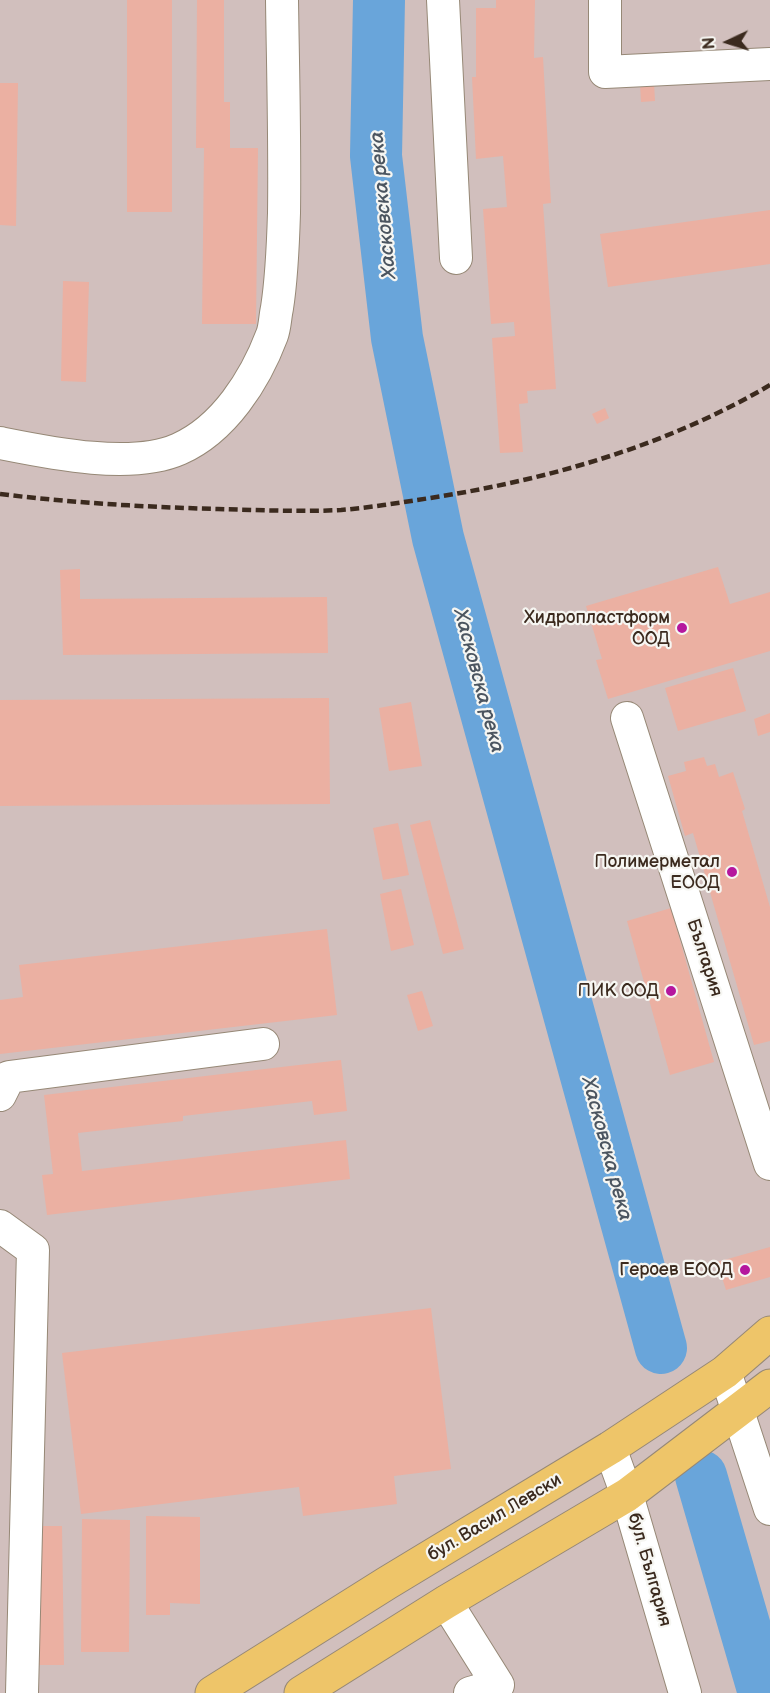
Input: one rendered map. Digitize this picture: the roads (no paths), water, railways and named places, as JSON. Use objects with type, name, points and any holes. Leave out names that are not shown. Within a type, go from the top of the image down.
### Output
[{"type":"main road","name":"бул. Васил Левски","points":[[212,1693],[387,1583],[610,1448],[724,1372],[770,1333]]},
{"type":"main road","points":[[301,1693],[446,1602],[627,1495],[770,1386]]},
{"type":"street","points":[[0,443],[86,458],[123,459],[159,454],[178,449],[200,437],[230,410],[246,385],[272,334],[283,274],[282,0]]},
{"type":"street","points":[[443,0],[456,258]]},
{"type":"street","points":[[605,0],[605,72],[770,64]]},
{"type":"street","name":"България","points":[[627,718],[770,1164]]},
{"type":"street","points":[[0,1095],[9,1077],[263,1044]]},
{"type":"street","points":[[0,1226],[33,1250],[22,1693]]},
{"type":"street","points":[[724,1372],[770,1509]]},
{"type":"street","name":"бул. България","points":[[610,1448],[627,1495],[685,1693]]},
{"type":"street","points":[[446,1602],[489,1690]]},
{"type":"waterway","name":"Хасковска река","points":[[379,0],[376,156],[397,338],[438,538],[661,1348]]},
{"type":"waterway","name":"Хасковска река","points":[[701,1476],[764,1693]]},
{"type":"railway","points":[[0,494],[109,504],[279,511],[326,511],[379,506],[509,483],[600,459],[687,427],[770,385]]},
{"type":"place","name":"Хидропластформ ООД","points":[[682,628]]},
{"type":"place","name":"Полимерметал ЕООД","points":[[732,872]]},
{"type":"place","name":"ПИК ООД","points":[[671,991]]},
{"type":"place","name":"Героев ЕООД","points":[[745,1270]]}]
